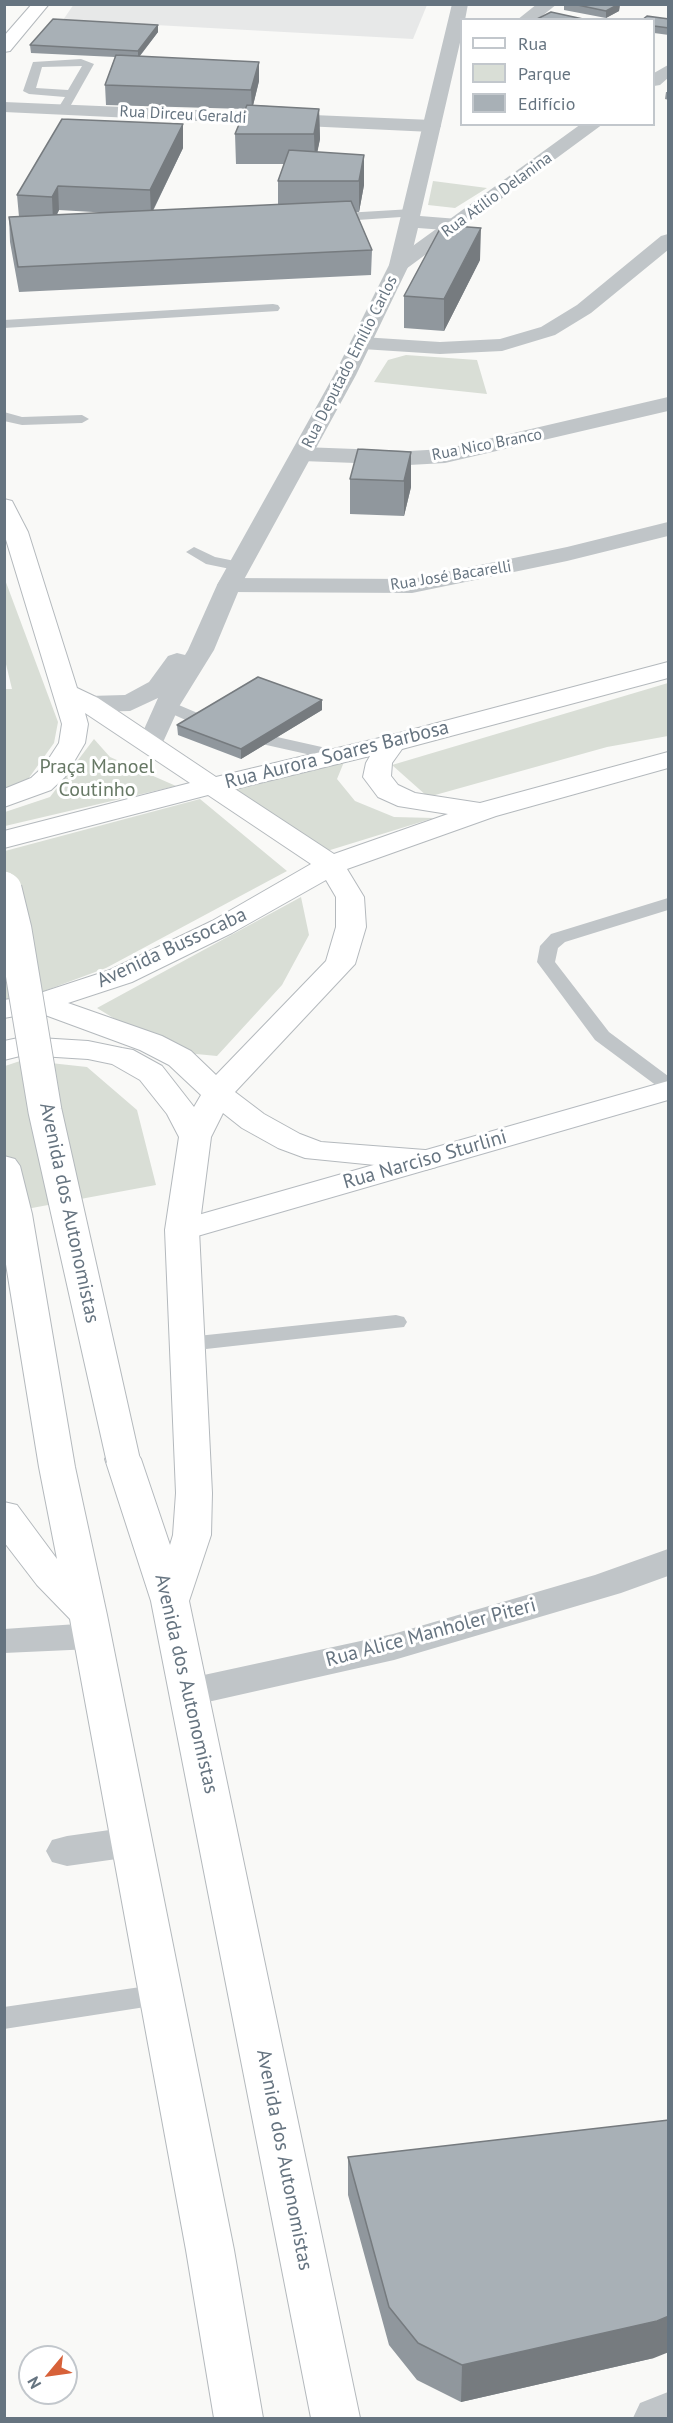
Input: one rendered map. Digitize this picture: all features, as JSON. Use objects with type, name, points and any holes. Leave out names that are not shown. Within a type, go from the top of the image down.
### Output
[{"type":"main road","points":[[4,47],[41,4]]},
{"type":"main road","points":[[4,506],[16,532],[78,699],[72,743],[55,771],[41,784],[4,799]]},
{"type":"main road","name":"Rua Aurora Soares Barbosa","points":[[4,840],[211,786],[393,743],[669,670]]},
{"type":"main road","points":[[78,699],[331,866],[350,897],[351,927],[340,964],[217,1093],[195,1137],[182,1230],[194,1493],[193,1524],[171,1601]]},
{"type":"main road","points":[[393,743],[379,763],[377,777],[388,791],[408,800],[486,810]]},
{"type":"main road","name":"Avenida Bussocaba","points":[[4,1009],[39,1003],[121,976],[222,927],[331,866],[486,810],[669,760]]},
{"type":"main road","name":"Avenida dos Autonomistas","points":[[4,884],[15,930],[45,1112],[123,1459],[171,1601],[336,2418]]},
{"type":"main road","points":[[39,1003],[151,1043],[180,1059],[217,1093],[253,1121],[289,1141],[316,1151],[425,1160]]},
{"type":"main road","points":[[4,1051],[23,1046],[88,1050],[122,1057],[151,1073],[182,1112],[195,1137]]},
{"type":"main road","name":"Rua Narciso Sturlini","points":[[182,1230],[669,1090]]},
{"type":"main road","points":[[4,1166],[15,1214],[57,1467],[90,1625],[161,1995],[239,2418]]},
{"type":"main road","points":[[4,1514],[90,1625]]},
{"type":"street","points":[[528,18],[549,4]]},
{"type":"street","name":"Rua Deputado Emílio Carlos","points":[[150,745],[167,705],[201,650],[235,575],[362,343],[399,265],[432,126],[455,53],[460,14]]},
{"type":"street","points":[[655,80],[669,70]]},
{"type":"street","name":"Rua Dirceu Geraldi","points":[[4,107],[68,102],[432,126]]},
{"type":"street","name":"Rua Atílio Delanina","points":[[399,265],[458,225],[591,126]]},
{"type":"street","points":[[411,217],[458,225]]},
{"type":"street","points":[[362,343],[440,348],[502,345],[548,331],[584,309],[669,240]]},
{"type":"street","name":"Rua Nico Branco","points":[[302,454],[409,458],[445,456],[669,404]]},
{"type":"street","name":"Rua José Bacarelli","points":[[235,575],[412,586],[567,554],[669,529]]},
{"type":"street","name":"Rua Deputado Emílio Carlos","points":[[78,699],[130,703],[158,688],[185,649],[208,631]]},
{"type":"street","name":"Rua Alice Manholer Piteri","points":[[190,1692],[394,1647],[608,1584],[669,1562]]},
{"type":"street","points":[[8,1641],[90,1625]]},
{"type":"street","points":[[67,1851],[131,1842]]},
{"type":"street","points":[[657,2418],[669,2414]]},
{"type":"lane","points":[[81,62],[88,64],[68,102],[29,91],[37,64],[81,62]]},
{"type":"lane","points":[[315,219],[411,217]]},
{"type":"lane","points":[[4,324],[273,308]]},
{"type":"lane","points":[[4,416],[22,421],[82,419]]},
{"type":"lane","points":[[194,552],[235,575]]},
{"type":"lane","points":[[167,705],[223,730],[338,756]]},
{"type":"lane","points":[[669,904],[558,938],[549,946],[546,962],[602,1036],[669,1085]]},
{"type":"lane","points":[[188,1344],[396,1322]]},
{"type":"lane","points":[[4,2018],[161,1995]]},
{"type":"shaded area","points":[[74,4],[427,5],[413,39],[63,20]]},
{"type":"green space","points":[[433,181],[487,188],[455,208],[428,205]]},
{"type":"green space","points":[[406,355],[477,360],[487,394],[374,382],[388,360]]},
{"type":"green space","points":[[4,577],[58,722],[54,743],[26,782],[5,789],[5,689],[12,689],[5,660]]},
{"type":"green space","points":[[668,683],[668,736],[607,747],[428,797],[392,765]]},
{"type":"green space","name":"Praça Manoel Coutinho","points":[[94,739],[110,757],[176,786],[5,826],[5,812],[50,797]]},
{"type":"green space","points":[[344,762],[337,779],[355,801],[394,817],[434,818],[327,851],[226,789]]},
{"type":"green space","points":[[200,799],[287,871],[106,968],[20,1000],[5,1002],[5,851]]},
{"type":"green space","points":[[301,897],[309,935],[282,985],[217,1056],[186,1053],[128,1027],[97,1008]]},
{"type":"green space","points":[[23,1060],[87,1067],[137,1110],[156,1185],[5,1213],[5,1066]]},
{"type":"building","points":[[573,4],[619,4],[606,11]]},
{"type":"building","points":[[551,12],[578,18],[539,18]]},
{"type":"building","points":[[647,16],[669,19],[669,28],[655,26],[655,18],[644,18]]},
{"type":"building","points":[[53,19],[158,25],[138,51],[30,45]]},
{"type":"building","points":[[116,55],[259,62],[251,90],[105,85]]},
{"type":"building","points":[[247,105],[319,109],[314,134],[235,134]]},
{"type":"building","points":[[62,119],[183,124],[150,190],[58,186],[52,197],[17,195]]},
{"type":"building","points":[[289,150],[364,155],[359,181],[278,181]]},
{"type":"building","points":[[351,201],[372,250],[18,267],[9,217]]},
{"type":"building","points":[[442,225],[481,228],[444,299],[404,296]]},
{"type":"building","points":[[358,449],[411,452],[404,481],[350,479]]},
{"type":"building","points":[[258,677],[322,700],[241,749],[177,725]]},
{"type":"building","points":[[669,2120],[669,2316],[657,2321],[462,2365],[418,2343],[389,2307],[348,2157]]}]
